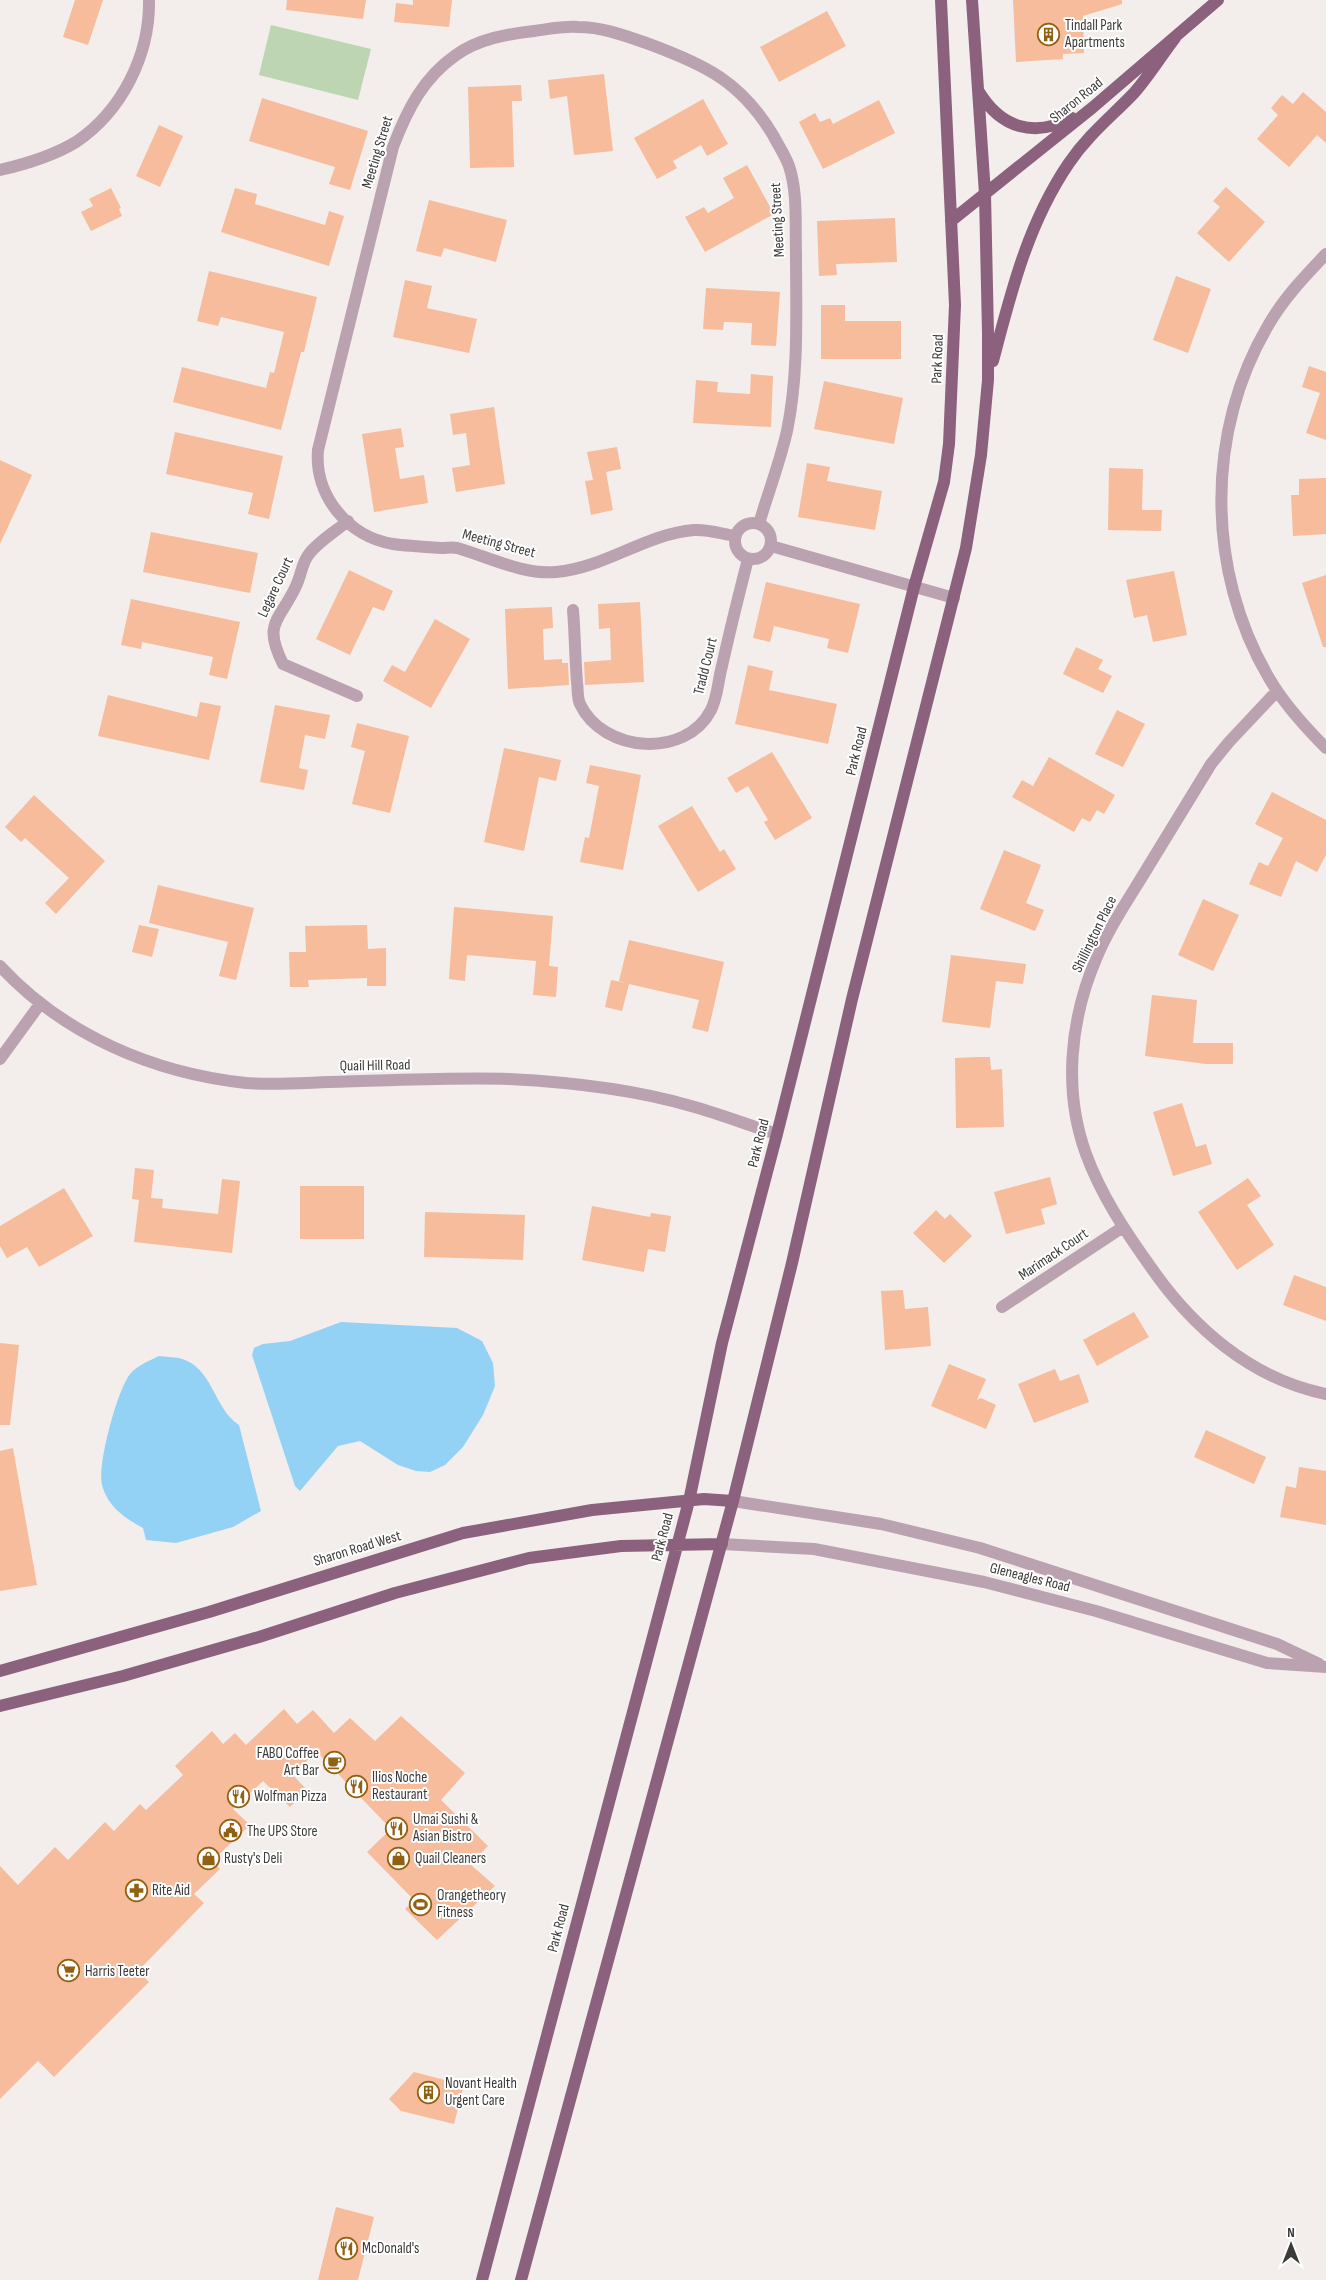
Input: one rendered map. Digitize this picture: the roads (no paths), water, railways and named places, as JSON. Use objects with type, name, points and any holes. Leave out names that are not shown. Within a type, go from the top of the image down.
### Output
[{"type":"main road","name":"Park Road","points":[[482,2280],[689,1501],[722,1343],[777,1134],[914,587],[944,482],[949,444],[955,305],[941,0]]},
{"type":"main road","points":[[521,2280],[722,1544],[792,1264],[852,999],[966,548],[975,495],[988,380],[985,194],[972,0]]},
{"type":"main road","name":"Sharon Road","points":[[951,220],[1092,108],[1218,0]]},
{"type":"main road","points":[[988,380],[1018,267],[1027,241],[1049,195],[1068,163],[1089,135],[1134,92],[1175,38]]},
{"type":"main road","points":[[978,91],[994,112],[1023,128],[1037,130],[1058,125],[1092,108]]},
{"type":"main road","name":"Sharon Road West","points":[[0,1672],[209,1612],[462,1533],[592,1510],[704,1499],[733,1501]]},
{"type":"main road","points":[[0,1706],[132,1674],[259,1637],[395,1593],[529,1558],[621,1546],[677,1543],[722,1544]]},
{"type":"street","points":[[0,170],[53,154],[76,141],[99,122],[118,100],[133,74],[146,36],[149,0]]},
{"type":"street","name":"Meeting Street","points":[[735,536],[695,530],[673,533],[590,566],[554,573],[529,570],[454,547],[394,544],[376,541],[360,532],[338,514],[326,498],[319,480],[318,450],[391,156],[404,118],[426,82],[435,72],[467,48],[505,35],[579,27],[619,33],[687,58],[720,76],[744,95],[764,118],[790,168],[795,193],[794,378],[786,432],[759,524]]},
{"type":"street","points":[[1326,254],[1294,288],[1269,323],[1256,348],[1235,402],[1228,432],[1222,477],[1221,522],[1226,565],[1247,634],[1277,692],[1301,723],[1326,748]]},
{"type":"street","name":"Legare Court","points":[[348,521],[308,554],[296,587],[278,614],[273,627],[274,638],[283,664],[357,696]]},
{"type":"street","points":[[759,524],[769,532],[771,546],[762,557],[748,559],[737,550],[735,536],[744,525],[759,524]]},
{"type":"street","points":[[771,546],[954,598]]},
{"type":"street","name":"Tradd Court","points":[[573,610],[579,702],[587,716],[602,730],[618,737],[640,743],[668,743],[686,736],[701,725],[711,710],[718,691],[721,667],[748,559]]},
{"type":"street","name":"Shillington Place","points":[[1277,692],[1229,742],[1211,764],[1116,919],[1096,958],[1083,996],[1074,1035],[1072,1088],[1076,1115],[1086,1153],[1101,1190],[1123,1227],[1164,1287],[1216,1341],[1272,1375],[1326,1394]]},
{"type":"street","name":"Quail Hill Road","points":[[0,966],[40,1004],[67,1023],[108,1045],[155,1065],[200,1076],[270,1084],[509,1079],[570,1084],[630,1092],[690,1105],[777,1134]]},
{"type":"street","points":[[0,1059],[40,1004]]},
{"type":"street","name":"Marimack Court","points":[[1002,1307],[1123,1227]]},
{"type":"street","name":"Gleneagles Road","points":[[733,1501],[881,1524],[980,1548],[1277,1644],[1326,1667]]},
{"type":"street","name":"Gleneagles Road","points":[[722,1544],[814,1549],[984,1582],[1096,1611],[1267,1663],[1326,1667]]},
{"type":"water","points":[[341,1322],[457,1328],[482,1341],[493,1363],[495,1386],[483,1415],[463,1447],[445,1465],[430,1472],[416,1471],[398,1465],[360,1441],[338,1446],[300,1491],[295,1486],[252,1355],[254,1348],[263,1344],[290,1341]]},
{"type":"water","points":[[159,1356],[179,1358],[190,1362],[199,1369],[230,1418],[239,1425],[261,1511],[233,1527],[176,1543],[146,1540],[143,1528],[124,1516],[108,1500],[102,1485],[101,1475],[109,1428],[125,1383],[136,1368]]},
{"type":"place","name":"Tindall Park Apartments","points":[[1049,34]]},
{"type":"place","name":"FABO Coffee Art Bar","points":[[335,1762]]},
{"type":"place","name":"Ilios Noche Restaurant","points":[[356,1786]]},
{"type":"place","name":"Wolfman Pizza","points":[[238,1796]]},
{"type":"place","name":"Umai Sushi & Asian Bistro","points":[[397,1828]]},
{"type":"place","name":"The UPS Store","points":[[231,1831]]},
{"type":"place","name":"Rusty's Deli","points":[[208,1858]]},
{"type":"place","name":"Quail Cleaners","points":[[399,1858]]},
{"type":"place","name":"Rite Aid","points":[[136,1890]]},
{"type":"place","name":"Orangetheory Fitness","points":[[421,1904]]},
{"type":"place","name":"Harris Teeter","points":[[69,1971]]},
{"type":"place","name":"Novant Health Urgent Care","points":[[429,2092]]},
{"type":"place","name":"McDonald's","points":[[346,2248]]}]
